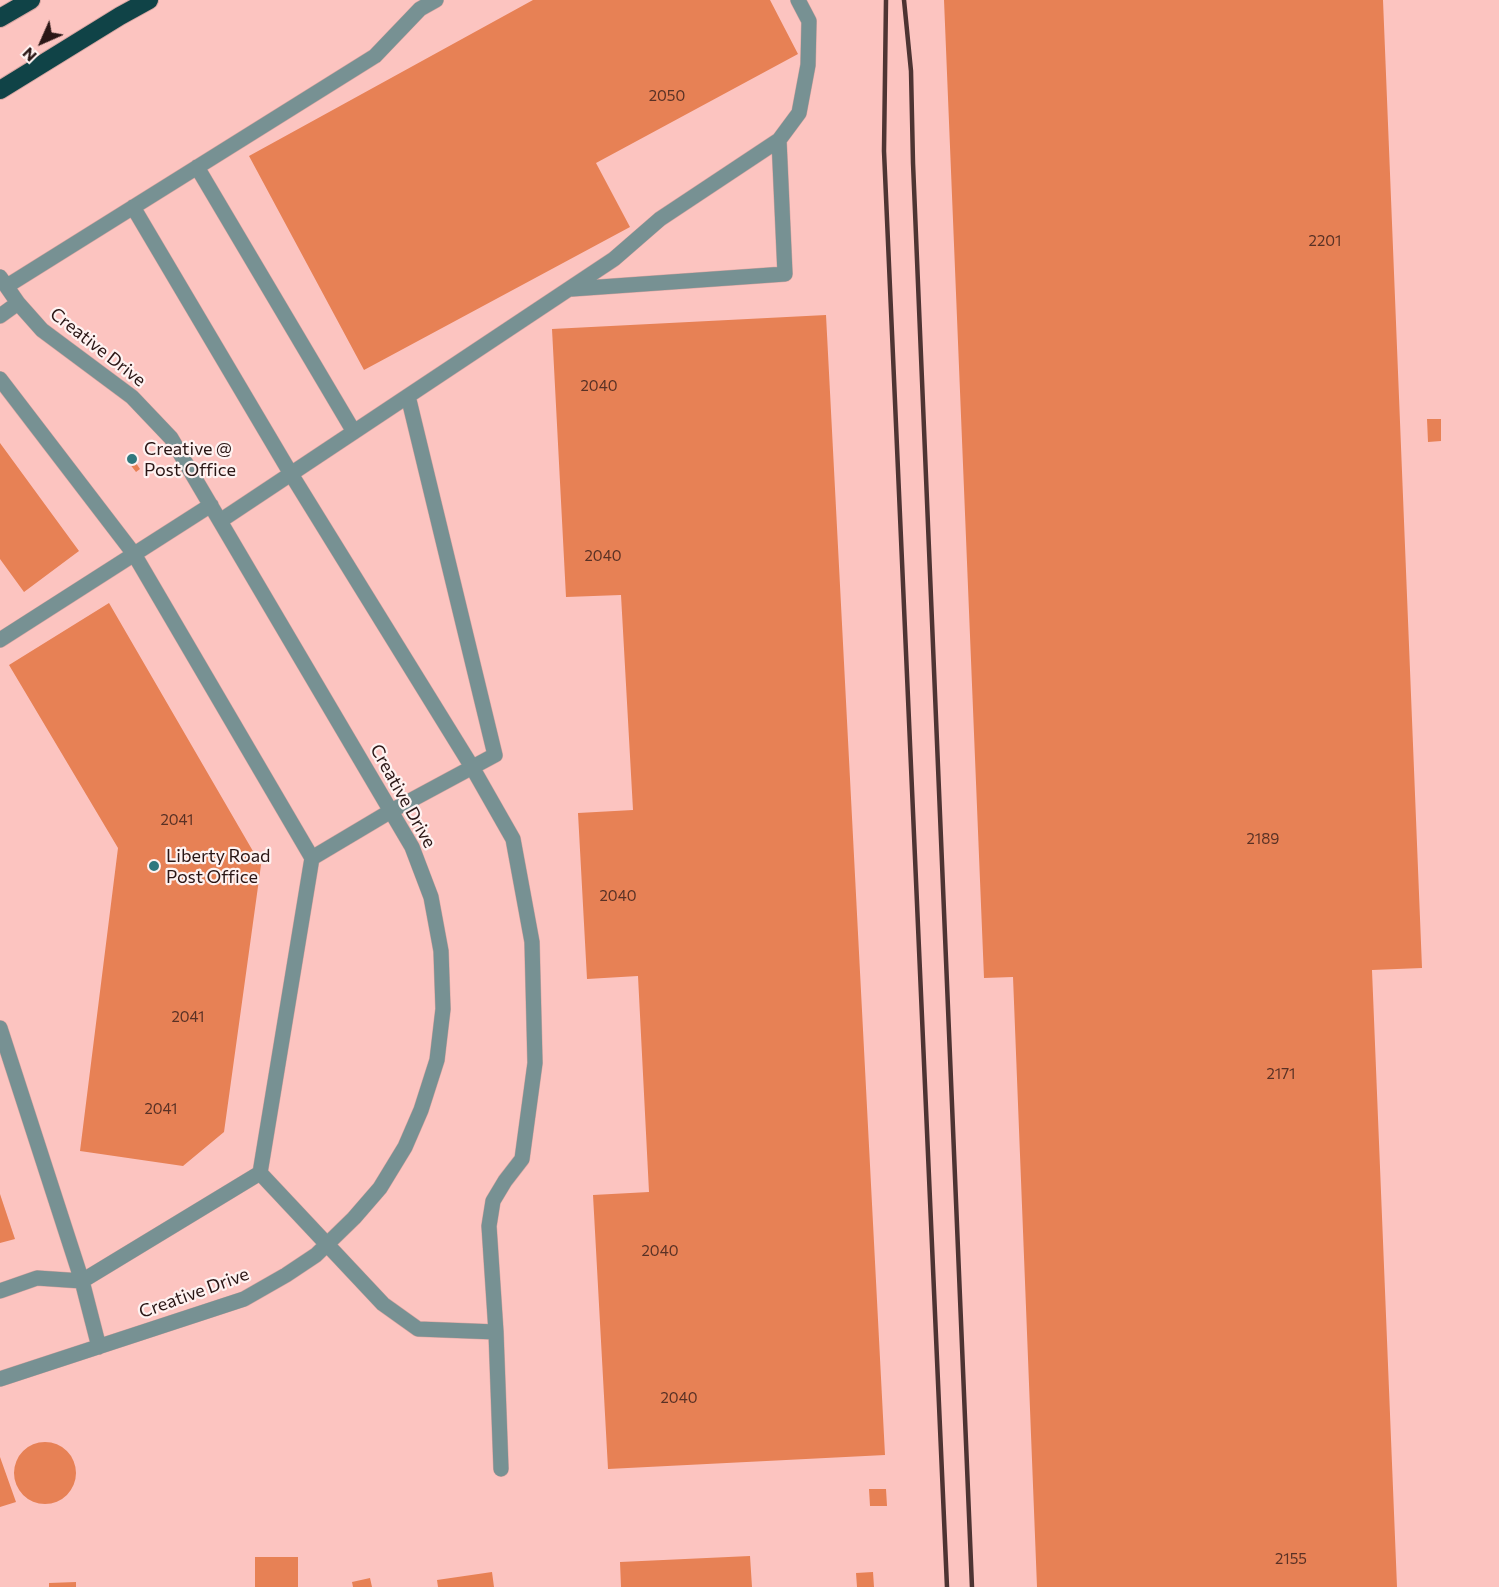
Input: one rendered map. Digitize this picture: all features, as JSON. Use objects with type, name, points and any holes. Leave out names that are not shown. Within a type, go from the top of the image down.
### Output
[{"type":"highway","points":[[0,18],[31,0]]},
{"type":"highway","points":[[0,90],[148,0]]},
{"type":"street","points":[[3,282],[134,207],[375,56],[420,9],[436,0]]},
{"type":"street","points":[[220,521],[614,259],[660,219],[779,140],[799,113],[808,65],[809,21],[798,0]]},
{"type":"street","points":[[569,289],[785,274],[779,140]]},
{"type":"street","points":[[197,167],[354,432]]},
{"type":"street","points":[[134,207],[291,474],[472,767],[513,839],[532,942],[535,1063],[522,1159],[493,1201],[489,1226],[501,1469]]},
{"type":"street","name":"Creative Drive","points":[[0,1379],[244,1299],[316,1255],[354,1218],[380,1188],[405,1147],[421,1110],[437,1059],[443,1009],[441,951],[431,897],[412,847],[171,438],[132,397],[42,330],[3,282]]},
{"type":"street","points":[[0,316],[18,303]]},
{"type":"street","points":[[0,379],[134,554],[312,858],[260,1173],[82,1281],[37,1278],[0,1291]]},
{"type":"street","points":[[312,858],[391,811],[495,755],[408,396]]},
{"type":"street","points":[[0,640],[211,505]]},
{"type":"street","points":[[0,1028],[82,1281],[99,1347]]},
{"type":"street","points":[[260,1173],[383,1304],[418,1329],[496,1332]]},
{"type":"building","points":[[533,0],[770,0],[798,54],[596,163],[630,227],[364,370],[249,156]]},
{"type":"building","points":[[944,0],[1383,0],[1422,968],[1372,970],[1397,1587],[1037,1587],[1013,977],[984,978]]},
{"type":"building","points":[[826,315],[885,1455],[608,1469],[593,1195],[649,1192],[638,976],[587,979],[578,813],[633,810],[621,595],[566,597],[552,329]]},
{"type":"building","points":[[1427,419],[1441,419],[1441,441],[1428,442]]},
{"type":"building","points":[[0,443],[79,551],[24,592],[0,559]]},
{"type":"building","points":[[134,460],[140,469],[136,472],[129,463]]},
{"type":"building","points":[[109,603],[261,865],[224,1132],[183,1166],[80,1151],[118,848],[9,665]]},
{"type":"building","points":[[0,1194],[15,1239],[0,1243]]},
{"type":"building","points":[[45,1442],[62,1447],[67,1451],[71,1456],[76,1473],[71,1490],[67,1495],[62,1499],[45,1504],[28,1499],[23,1495],[19,1490],[14,1473],[19,1456],[23,1451],[28,1447]]},
{"type":"building","points":[[0,1457],[16,1502],[0,1507]]},
{"type":"building","points":[[869,1489],[886,1489],[887,1506],[870,1506]]},
{"type":"building","points":[[750,1556],[752,1587],[621,1587],[620,1562]]},
{"type":"building","points":[[255,1557],[298,1557],[298,1587],[255,1587]]},
{"type":"building","points":[[492,1572],[494,1587],[438,1587],[437,1580]]},
{"type":"building","points":[[873,1572],[874,1587],[857,1587],[856,1573]]},
{"type":"building","points":[[370,1578],[372,1587],[353,1587],[352,1582]]},
{"type":"building","points":[[76,1582],[76,1587],[49,1587],[49,1583]]},
{"type":"railway","points":[[886,0],[884,151],[947,1587]]},
{"type":"railway","points":[[904,0],[911,71],[972,1587]]},
{"type":"place","name":"Creative @ Post Office","points":[[132,459]]},
{"type":"place","name":"Liberty Road Post Office","points":[[154,866]]}]
